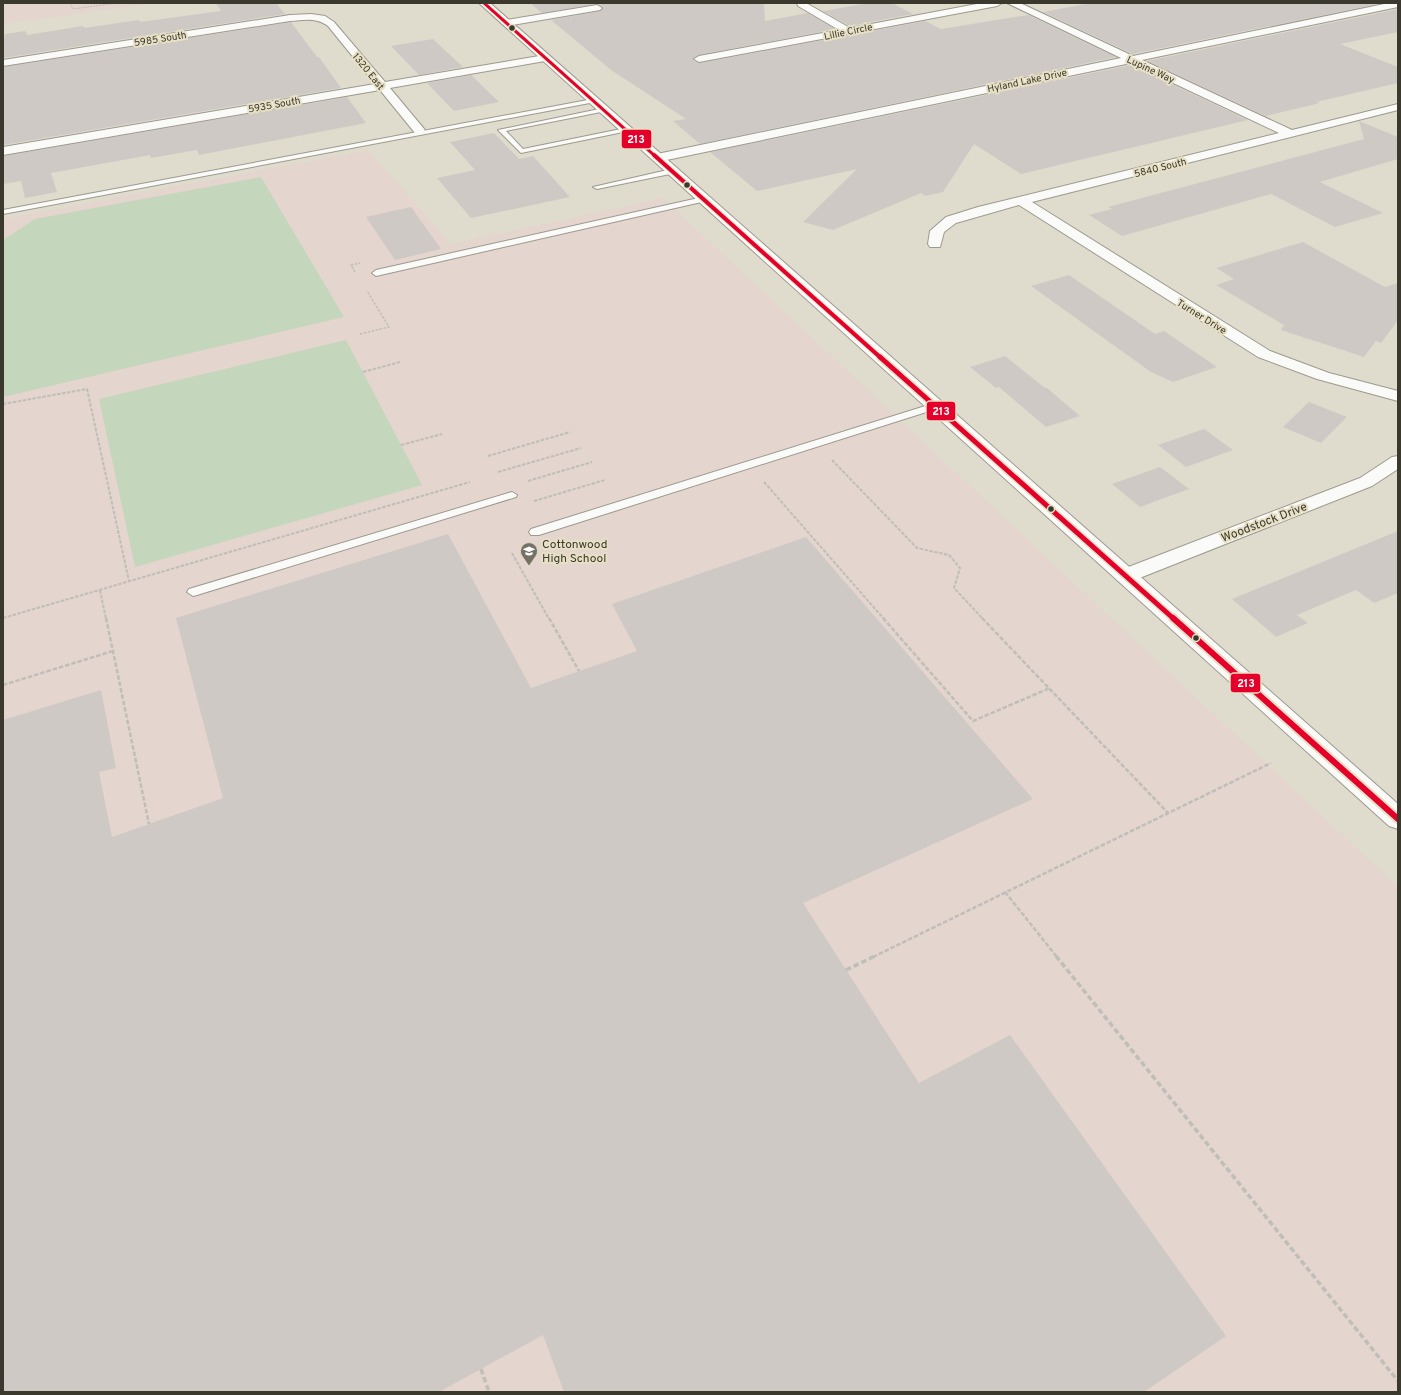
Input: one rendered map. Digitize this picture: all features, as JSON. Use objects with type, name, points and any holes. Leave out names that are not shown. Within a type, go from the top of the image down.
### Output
[{"type":"street","points":[[484,3],[1398,819]]},
{"type":"street","name":"Lillie Circle","points":[[700,59],[997,3]]},
{"type":"street","name":"Lupine Way","points":[[1012,3],[1291,134]]},
{"type":"street","points":[[801,4],[849,31]]},
{"type":"street","name":"Hyland Lake Drive","points":[[657,158],[1398,4]]},
{"type":"street","points":[[506,23],[597,8]]},
{"type":"street","name":"5985 South","points":[[3,63],[290,18],[317,16]]},
{"type":"street","name":"1320 East","points":[[317,16],[323,18],[331,24],[419,130]]},
{"type":"street","name":"5935 South","points":[[3,151],[545,58]]},
{"type":"street","name":"5840 South","points":[[935,244],[937,231],[951,220],[1398,107]]},
{"type":"street","name":"Turner Drive","points":[[1022,201],[1264,354],[1323,376],[1398,396]]},
{"type":"street","name":"Woodstock Drive","points":[[1125,576],[1366,482],[1398,461]]},
{"type":"lane","points":[[599,106],[501,130],[521,151],[626,130]]},
{"type":"lane","points":[[3,212],[599,106]]},
{"type":"lane","points":[[597,187],[672,171]]},
{"type":"lane","points":[[376,273],[703,199]]},
{"type":"lane","points":[[535,532],[935,406]]},
{"type":"lane","points":[[193,592],[512,495]]},
{"type":"path","points":[[70,3],[73,9],[117,3]]},
{"type":"path","points":[[358,277],[351,265],[364,262]]},
{"type":"path","points":[[360,334],[389,327],[366,290]]},
{"type":"path","points":[[363,372],[400,362]]},
{"type":"path","points":[[3,404],[87,389],[129,581]]},
{"type":"path","points":[[488,456],[570,432]]},
{"type":"path","points":[[401,445],[442,434]]},
{"type":"path","points":[[498,472],[581,448]]},
{"type":"path","points":[[826,454],[917,548],[950,556],[960,568],[954,588],[1168,813]]},
{"type":"path","points":[[521,482],[592,462]]},
{"type":"path","points":[[534,501],[605,480]]},
{"type":"path","points":[[763,481],[973,721],[1050,688]]},
{"type":"path","points":[[3,618],[470,482]]},
{"type":"path","points":[[512,553],[579,671]]},
{"type":"path","points":[[100,590],[150,824]]},
{"type":"path","points":[[3,685],[113,651]]},
{"type":"path","points":[[846,970],[1271,763]]},
{"type":"path","points":[[1006,892],[1398,1380]]},
{"type":"path","points":[[481,1369],[489,1392]]},
{"type":"shaded area","points":[[3,3],[155,3],[3,24]]},
{"type":"shaded area","name":"Cottonwood High School","points":[[368,150],[451,244],[663,198],[1398,887],[1398,1392],[3,1392],[3,219]]},
{"type":"green space","points":[[261,177],[344,317],[3,397],[3,240],[35,219]]},
{"type":"green space","points":[[346,340],[422,485],[135,567],[99,399]]},
{"type":"building","points":[[216,3],[276,3],[285,14],[3,58],[5,34],[25,31],[27,35],[83,26],[84,28],[139,20],[140,22],[221,11]]},
{"type":"building","points":[[530,3],[764,3],[765,21],[808,13],[835,29],[699,55],[693,60],[699,63],[925,21],[941,29],[1028,15],[1116,57],[700,144],[673,121],[686,119],[611,70],[551,20],[600,11],[603,7],[597,4],[542,13]]},
{"type":"building","points":[[869,3],[892,3],[913,14],[850,26],[823,11]]},
{"type":"building","points":[[1091,3],[1382,3],[1133,54],[1043,12]]},
{"type":"building","points":[[1398,9],[1398,32],[1340,44],[1398,67],[1398,83],[1316,102],[1320,103],[1266,116],[1147,61]]},
{"type":"building","points":[[291,22],[341,88],[3,145],[3,67]]},
{"type":"building","points":[[433,39],[463,67],[419,75],[391,46]]},
{"type":"building","points":[[1131,65],[1248,120],[1021,174],[974,144],[943,192],[925,196],[921,193],[833,230],[803,222],[857,169],[757,191],[710,152]]},
{"type":"building","points":[[471,75],[499,102],[454,111],[427,83]]},
{"type":"building","points":[[347,97],[366,123],[199,155],[197,150],[151,158],[150,155],[51,173],[57,192],[25,198],[21,181],[3,184],[3,156]]},
{"type":"building","points":[[1359,121],[1398,137],[1398,159],[1320,182],[1383,213],[1335,227],[1271,194],[1122,236],[1089,215],[1112,209],[1108,207],[1364,139]]},
{"type":"building","points":[[494,133],[519,159],[533,156],[570,197],[471,218],[437,178],[475,170],[450,142]]},
{"type":"building","points":[[411,207],[441,249],[395,260],[366,217]]},
{"type":"building","points":[[1303,242],[1385,287],[1398,283],[1398,320],[1381,343],[1376,341],[1364,357],[1281,330],[1284,325],[1216,285],[1234,279],[1216,268]]},
{"type":"building","points":[[1069,275],[1155,334],[1164,331],[1217,367],[1173,382],[1151,372],[1031,286]]},
{"type":"building","points":[[1005,356],[1045,388],[1047,388],[1080,416],[1046,427],[999,387],[996,388],[970,367]]},
{"type":"building","points":[[1309,402],[1347,417],[1321,443],[1283,427]]},
{"type":"building","points":[[1204,429],[1233,450],[1186,467],[1158,445]]},
{"type":"building","points":[[1160,467],[1189,489],[1140,507],[1112,484]]},
{"type":"building","points":[[1398,531],[1398,593],[1374,603],[1356,590],[1297,615],[1308,623],[1276,637],[1232,599]]},
{"type":"building","points":[[448,534],[531,688],[637,651],[612,604],[806,537],[1033,799],[803,903],[919,1083],[1010,1035],[1226,1336],[1144,1392],[564,1392],[543,1335],[439,1392],[3,1392],[3,720],[101,690],[116,768],[99,772],[112,837],[223,798],[176,618]]},
{"type":"transit line","name":"213","points":[[484,3],[1398,819]]},
{"type":"place","name":"Cottonwood High School","points":[[529,566]]}]
